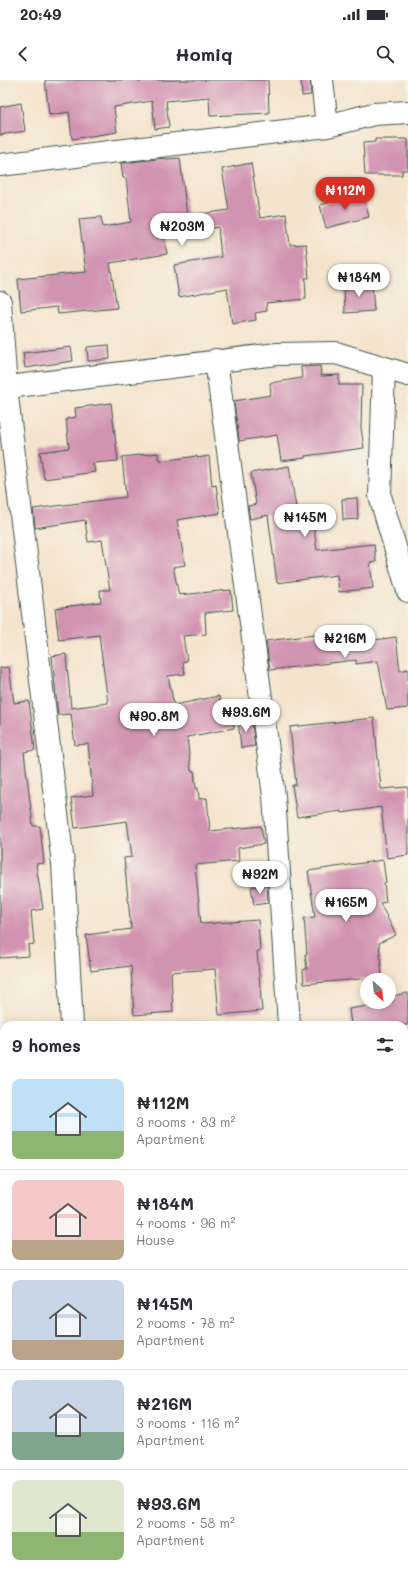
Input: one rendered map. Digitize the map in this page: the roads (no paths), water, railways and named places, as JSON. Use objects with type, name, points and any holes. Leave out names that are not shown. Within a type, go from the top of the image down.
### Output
[{"type":"street","points":[[322,80],[327,126]]},
{"type":"street","points":[[0,165],[327,126],[374,114],[408,112]]},
{"type":"street","points":[[0,302],[3,388],[63,864],[72,1021]]},
{"type":"street","points":[[3,388],[216,360],[277,354],[336,353],[408,375]]},
{"type":"street","points":[[216,360],[274,796],[289,1021]]},
{"type":"street","points":[[384,368],[380,496],[408,591]]}]
